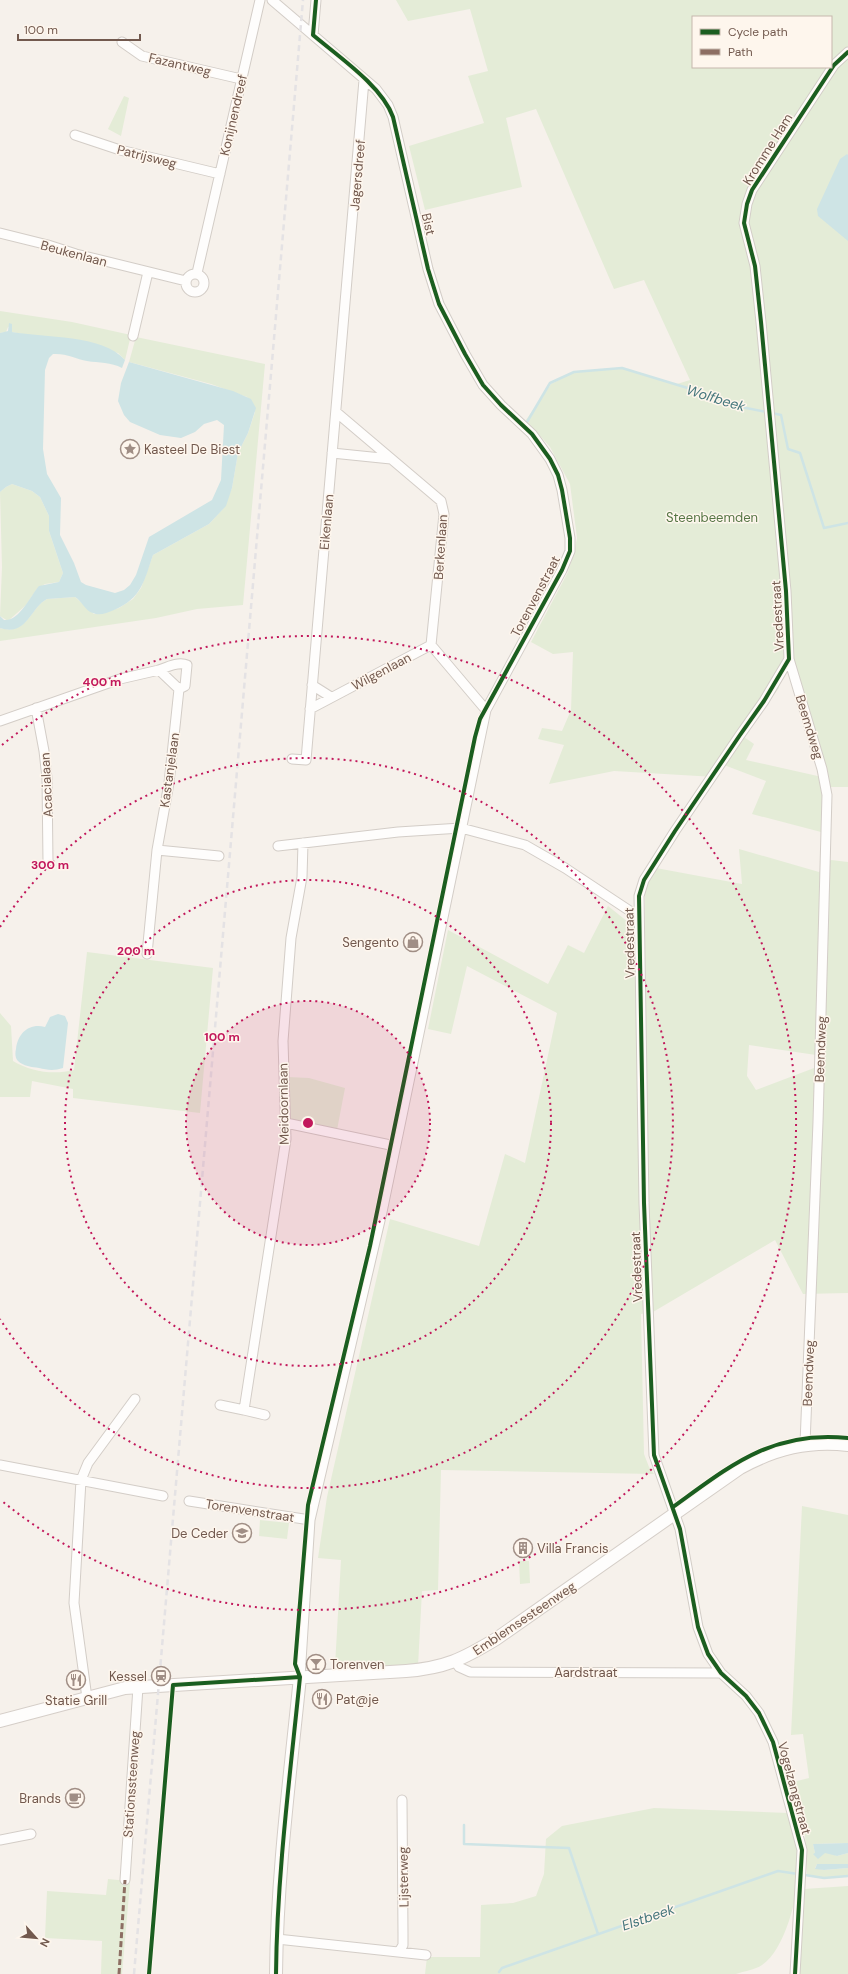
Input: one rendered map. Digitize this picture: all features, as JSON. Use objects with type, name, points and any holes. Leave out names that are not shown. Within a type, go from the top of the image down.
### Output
[{"type":"street","name":"Konijnendreef","points":[[197,273],[260,0]]},
{"type":"street","name":"Bist","points":[[272,0],[382,96],[393,117],[428,269],[439,304],[483,385],[522,425]]},
{"type":"street","points":[[313,36],[316,0]]},
{"type":"street","name":"Fazantweg","points":[[122,42],[142,56],[241,79]]},
{"type":"street","name":"Kromme Ham","points":[[832,68],[848,52]]},
{"type":"street","name":"Kromme Ham","points":[[770,413],[755,266],[744,223],[747,204],[752,190],[832,68]]},
{"type":"street","name":"Jagersdreef","points":[[349,271],[364,80]]},
{"type":"street","name":"Patrijsweg","points":[[75,135],[120,150],[220,174]]},
{"type":"street","name":"Beukenlaan","points":[[0,233],[48,245],[76,254],[186,281],[187,287],[191,291],[200,291],[204,287],[205,281],[202,276],[197,273]]},
{"type":"street","name":"Eikenlaan","points":[[292,759],[306,760],[349,271]]},
{"type":"street","points":[[133,336],[148,272]]},
{"type":"street","points":[[186,281],[189,276],[197,273]]},
{"type":"street","name":"Berkenlaan","points":[[336,412],[441,501],[444,514],[431,644]]},
{"type":"street","name":"Vredestraat","points":[[675,1514],[654,1455],[645,1211],[639,896],[644,880],[715,770],[764,701],[789,659],[786,591],[770,413]]},
{"type":"street","name":"Torenvenstraat","points":[[300,1678],[310,1520],[382,1212],[486,710],[562,570],[570,551],[567,514],[558,475],[542,447],[522,425]]},
{"type":"street","points":[[332,453],[391,459]]},
{"type":"street","points":[[431,644],[486,710]]},
{"type":"street","name":"Wilgenlaan","points":[[310,709],[431,644]]},
{"type":"street","name":"Beemdweg","points":[[789,659],[822,769],[827,795],[818,1122],[805,1444]]},
{"type":"street","name":"Kastanjelaan","points":[[147,954],[157,850],[169,783],[179,689],[185,686],[187,665],[171,666],[159,670]]},
{"type":"street","points":[[0,721],[120,679],[159,670],[179,689]]},
{"type":"street","points":[[312,685],[331,697]]},
{"type":"street","name":"Acacialaan","points":[[36,708],[44,751],[47,778],[48,862]]},
{"type":"street","points":[[278,846],[398,832],[461,828]]},
{"type":"street","name":"Vredestraat","points":[[461,828],[525,845],[565,868],[639,917]]},
{"type":"street","name":"Meidoornlaan","points":[[244,1410],[284,1154],[286,1123],[283,1040],[290,944],[302,877],[303,843]]},
{"type":"street","points":[[157,850],[219,856]]},
{"type":"street","name":"Vredestraat","points":[[622,905],[639,904]]},
{"type":"street","points":[[286,1123],[395,1146]]},
{"type":"street","points":[[87,1698],[74,1603],[81,1480],[88,1463],[135,1399]]},
{"type":"street","points":[[220,1405],[265,1415]]},
{"type":"street","name":"Emblemsesteenweg","points":[[138,1687],[425,1670],[440,1667],[473,1653],[496,1638],[740,1468],[773,1452],[805,1444],[823,1443],[848,1445]]},
{"type":"street","points":[[0,1465],[163,1496]]},
{"type":"street","name":"Torenvenstraat","points":[[189,1501],[310,1520]]},
{"type":"street","name":"Vogelzangstraat","points":[[675,1514],[680,1529],[698,1627],[708,1654],[721,1673],[751,1702],[759,1713],[771,1737],[802,1850],[795,1974]]},
{"type":"street","name":"Aardstraat","points":[[454,1661],[459,1667],[470,1672],[721,1673]]},
{"type":"street","points":[[276,1974],[277,1939],[300,1678]]},
{"type":"street","points":[[0,1721],[106,1692],[138,1687]]},
{"type":"street","name":"Stationssteenweg","points":[[125,1880],[138,1687]]},
{"type":"street","name":"Lijsterweg","points":[[399,1952],[402,1945],[403,1934],[402,1800]]},
{"type":"street","points":[[0,1840],[31,1834]]},
{"type":"street","points":[[277,1939],[426,1955]]},
{"type":"green space","name":"Steenbeemden","points":[[396,0],[848,0],[848,787],[824,787],[821,832],[752,814],[766,781],[724,765],[715,777],[614,771],[549,784],[564,745],[538,739],[542,728],[562,731],[571,710],[573,652],[553,654],[531,642],[568,572],[577,538],[570,484],[550,447],[526,420],[551,384],[576,371],[622,368],[677,384],[690,380],[644,280],[614,289],[536,109],[506,118],[522,187],[425,210],[409,146],[484,123],[468,76],[488,71],[470,9],[408,21]],"holes":[[[794,662],[822,777],[746,760],[754,744],[744,737],[779,688],[780,681]]]},
{"type":"green space","points":[[124,96],[129,98],[121,136],[108,129]]},
{"type":"green space","points":[[0,311],[72,322],[131,335],[125,360],[118,353],[12,332],[12,326],[8,327],[6,332],[0,333]]},
{"type":"green space","points":[[136,337],[265,364],[243,605],[197,609],[156,618],[0,641],[0,628],[9,629],[22,625],[36,608],[47,599],[75,597],[94,614],[119,608],[133,599],[141,588],[153,555],[209,524],[223,509],[232,488],[238,453],[248,433],[255,412],[247,397],[211,384],[129,362]]},
{"type":"green space","points":[[12,484],[32,491],[40,497],[49,516],[49,531],[63,573],[59,582],[45,584],[37,589],[26,605],[8,621],[0,616],[2,567],[0,492]]},
{"type":"green space","points":[[739,849],[819,872],[831,860],[848,862],[848,1293],[803,1294],[775,1240],[653,1312],[641,1314],[644,1454],[649,1467],[654,1474],[441,1470],[438,1590],[422,1591],[418,1666],[335,1666],[341,1560],[318,1558],[327,1497],[390,1219],[479,1246],[505,1154],[525,1163],[557,1013],[467,966],[451,1034],[428,1029],[448,930],[548,984],[568,945],[584,953],[608,906],[633,926],[633,937],[645,937],[645,890],[656,868],[742,884]],"holes":[[[749,1045],[816,1055],[822,1065],[756,1090],[747,1076]]]},
{"type":"green space","points":[[87,952],[213,968],[200,1113],[73,1098],[73,1089],[32,1081],[30,1097],[0,1097],[0,1013],[11,1026],[13,1061],[28,1068],[43,1072],[66,1072],[74,1070]]},
{"type":"green space","points":[[288,1077],[309,1078],[345,1088],[337,1130],[290,1119]]},
{"type":"green space","points":[[802,1506],[848,1515],[848,1843],[813,1844],[815,1853],[830,1853],[837,1856],[848,1853],[848,1864],[817,1864],[815,1868],[824,1870],[848,1868],[848,1876],[843,1877],[807,1875],[805,1836],[789,1783],[809,1778],[803,1734],[791,1735]]},
{"type":"green space","points":[[260,1520],[289,1523],[287,1539],[259,1536]]},
{"type":"green space","points":[[519,1561],[529,1561],[530,1583],[520,1584]]},
{"type":"green space","points":[[654,1808],[788,1813],[799,1855],[796,1894],[784,1935],[770,1958],[762,1965],[736,1974],[425,1974],[427,1957],[480,1957],[481,1905],[513,1903],[536,1896],[544,1874],[546,1839],[562,1826]]},
{"type":"green space","points":[[108,1879],[128,1881],[130,1883],[122,1974],[101,1974],[102,1941],[45,1938],[47,1891],[106,1895]]},
{"type":"green space","points":[[848,1886],[848,1974],[799,1974],[804,1889]]},
{"type":"shaded area","points":[[847,154],[848,241],[818,216],[817,209],[840,159]]},
{"type":"shaded area","points":[[9,323],[12,324],[12,332],[88,341],[115,352],[125,360],[122,368],[62,354],[53,354],[49,358],[45,370],[43,449],[47,474],[61,498],[60,535],[74,563],[81,582],[86,585],[115,593],[124,590],[130,585],[136,575],[149,537],[212,500],[221,480],[224,425],[217,420],[204,424],[195,432],[181,438],[160,435],[130,422],[124,415],[118,401],[121,383],[129,362],[233,391],[251,399],[256,408],[248,433],[238,453],[232,488],[226,506],[209,524],[153,555],[141,588],[131,600],[114,610],[106,613],[95,614],[90,612],[75,597],[47,599],[41,603],[22,625],[16,629],[9,630],[0,628],[0,616],[4,620],[15,617],[39,586],[59,582],[63,573],[49,531],[49,516],[40,497],[32,491],[12,484],[0,492],[0,333],[8,331]]},
{"type":"shaded area","points":[[58,1014],[65,1016],[68,1023],[63,1068],[48,1070],[20,1063],[16,1058],[15,1052],[19,1038],[25,1030],[34,1026],[45,1027],[50,1017]]},
{"type":"shaded area","points":[[848,1843],[848,1853],[837,1856],[825,1853],[818,1859],[813,1854],[815,1853],[813,1844]]},
{"type":"shaded area","points":[[817,1864],[848,1864],[848,1868],[824,1870],[815,1869]]},
{"type":"waterway","name":"Wolfbeek","points":[[527,422],[550,383],[574,372],[622,368],[704,393],[736,406],[767,412]]},
{"type":"waterway","name":"Wolfbeek","points":[[772,413],[781,415],[788,449],[800,453],[824,528],[848,523]]},
{"type":"waterway","points":[[464,1825],[464,1844],[569,1848],[598,1934]]},
{"type":"waterway","name":"Elstbeek","points":[[499,1972],[502,1968],[778,1871],[798,1874]]},
{"type":"waterway","name":"Elstbeek","points":[[805,1875],[824,1878],[848,1876]]},
{"type":"railway","points":[[134,1974],[303,0]]},
{"type":"marked path","points":[[119,1974],[125,1880]]},
{"type":"cycle path","points":[[276,1974],[281,1863],[300,1677],[295,1664],[308,1505],[370,1246],[475,737],[480,719],[562,570],[570,551],[570,538],[562,490],[558,475],[550,459],[532,434],[501,405],[483,385],[439,304],[428,269],[393,117],[380,94],[370,83],[347,62],[313,35],[316,0]]},
{"type":"cycle path","points":[[795,1974],[802,1850],[773,1742],[759,1713],[746,1696],[721,1673],[708,1654],[698,1627],[680,1529],[654,1455],[644,1203],[639,896],[644,880],[675,831],[764,701],[789,659],[786,591],[761,322],[755,266],[744,223],[747,204],[752,190],[834,65],[848,52]]},
{"type":"cycle path","points":[[673,1507],[733,1465],[753,1454],[774,1446],[797,1440],[821,1437],[848,1438]]},
{"type":"cycle path","points":[[149,1974],[173,1685],[300,1677]]},
{"type":"place","name":"Kasteel De Biest","points":[[130,449]]},
{"type":"place","name":"Sengento","points":[[413,942]]},
{"type":"place","name":"De Ceder","points":[[242,1533]]},
{"type":"place","name":"Villa Francis","points":[[523,1548]]},
{"type":"place","name":"Torenven","points":[[316,1664]]},
{"type":"place","name":"Kessel","points":[[161,1676]]},
{"type":"place","name":"Statie Grill","points":[[76,1680]]},
{"type":"place","name":"Pat@je","points":[[322,1699]]},
{"type":"place","name":"Brands","points":[[75,1798]]}]
